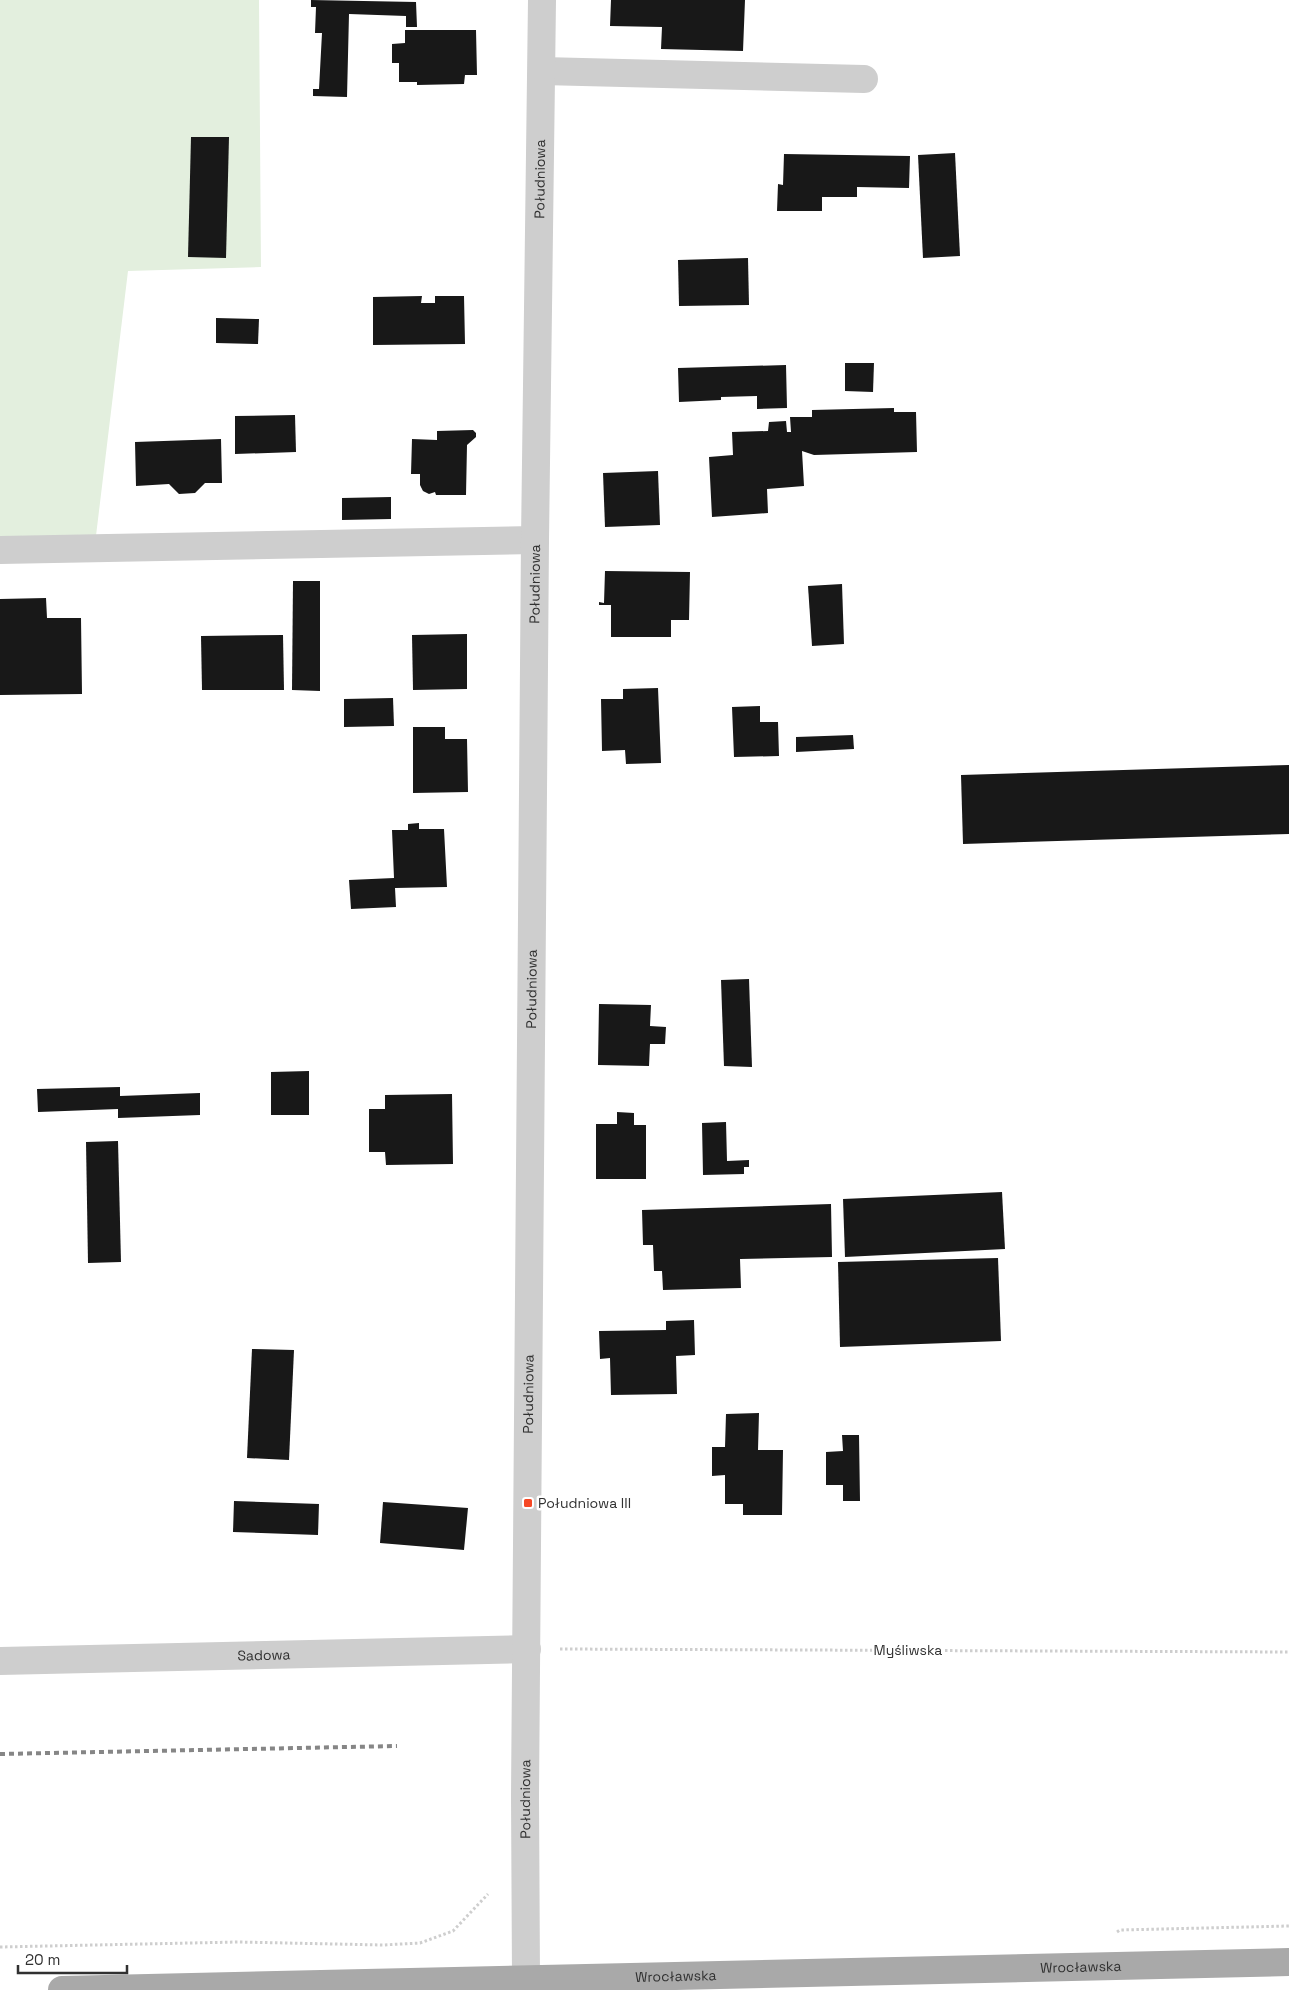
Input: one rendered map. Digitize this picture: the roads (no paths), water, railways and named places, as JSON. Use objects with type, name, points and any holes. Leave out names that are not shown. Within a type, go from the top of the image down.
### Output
[{"type":"main road","name":"Wrocławska","points":[[62,1990],[428,1982],[526,1967],[606,1976],[1289,1962]]},
{"type":"street","name":"Południowa","points":[[526,1967],[525,1796],[535,540],[542,0]]},
{"type":"street","points":[[542,71],[864,79]]},
{"type":"street","points":[[0,550],[535,540]]},
{"type":"street","name":"Sadowa","points":[[0,1661],[527,1649]]},
{"type":"railway","points":[[0,1754],[397,1746]]},
{"type":"place","name":"Południowa III","points":[[528,1503]]}]
